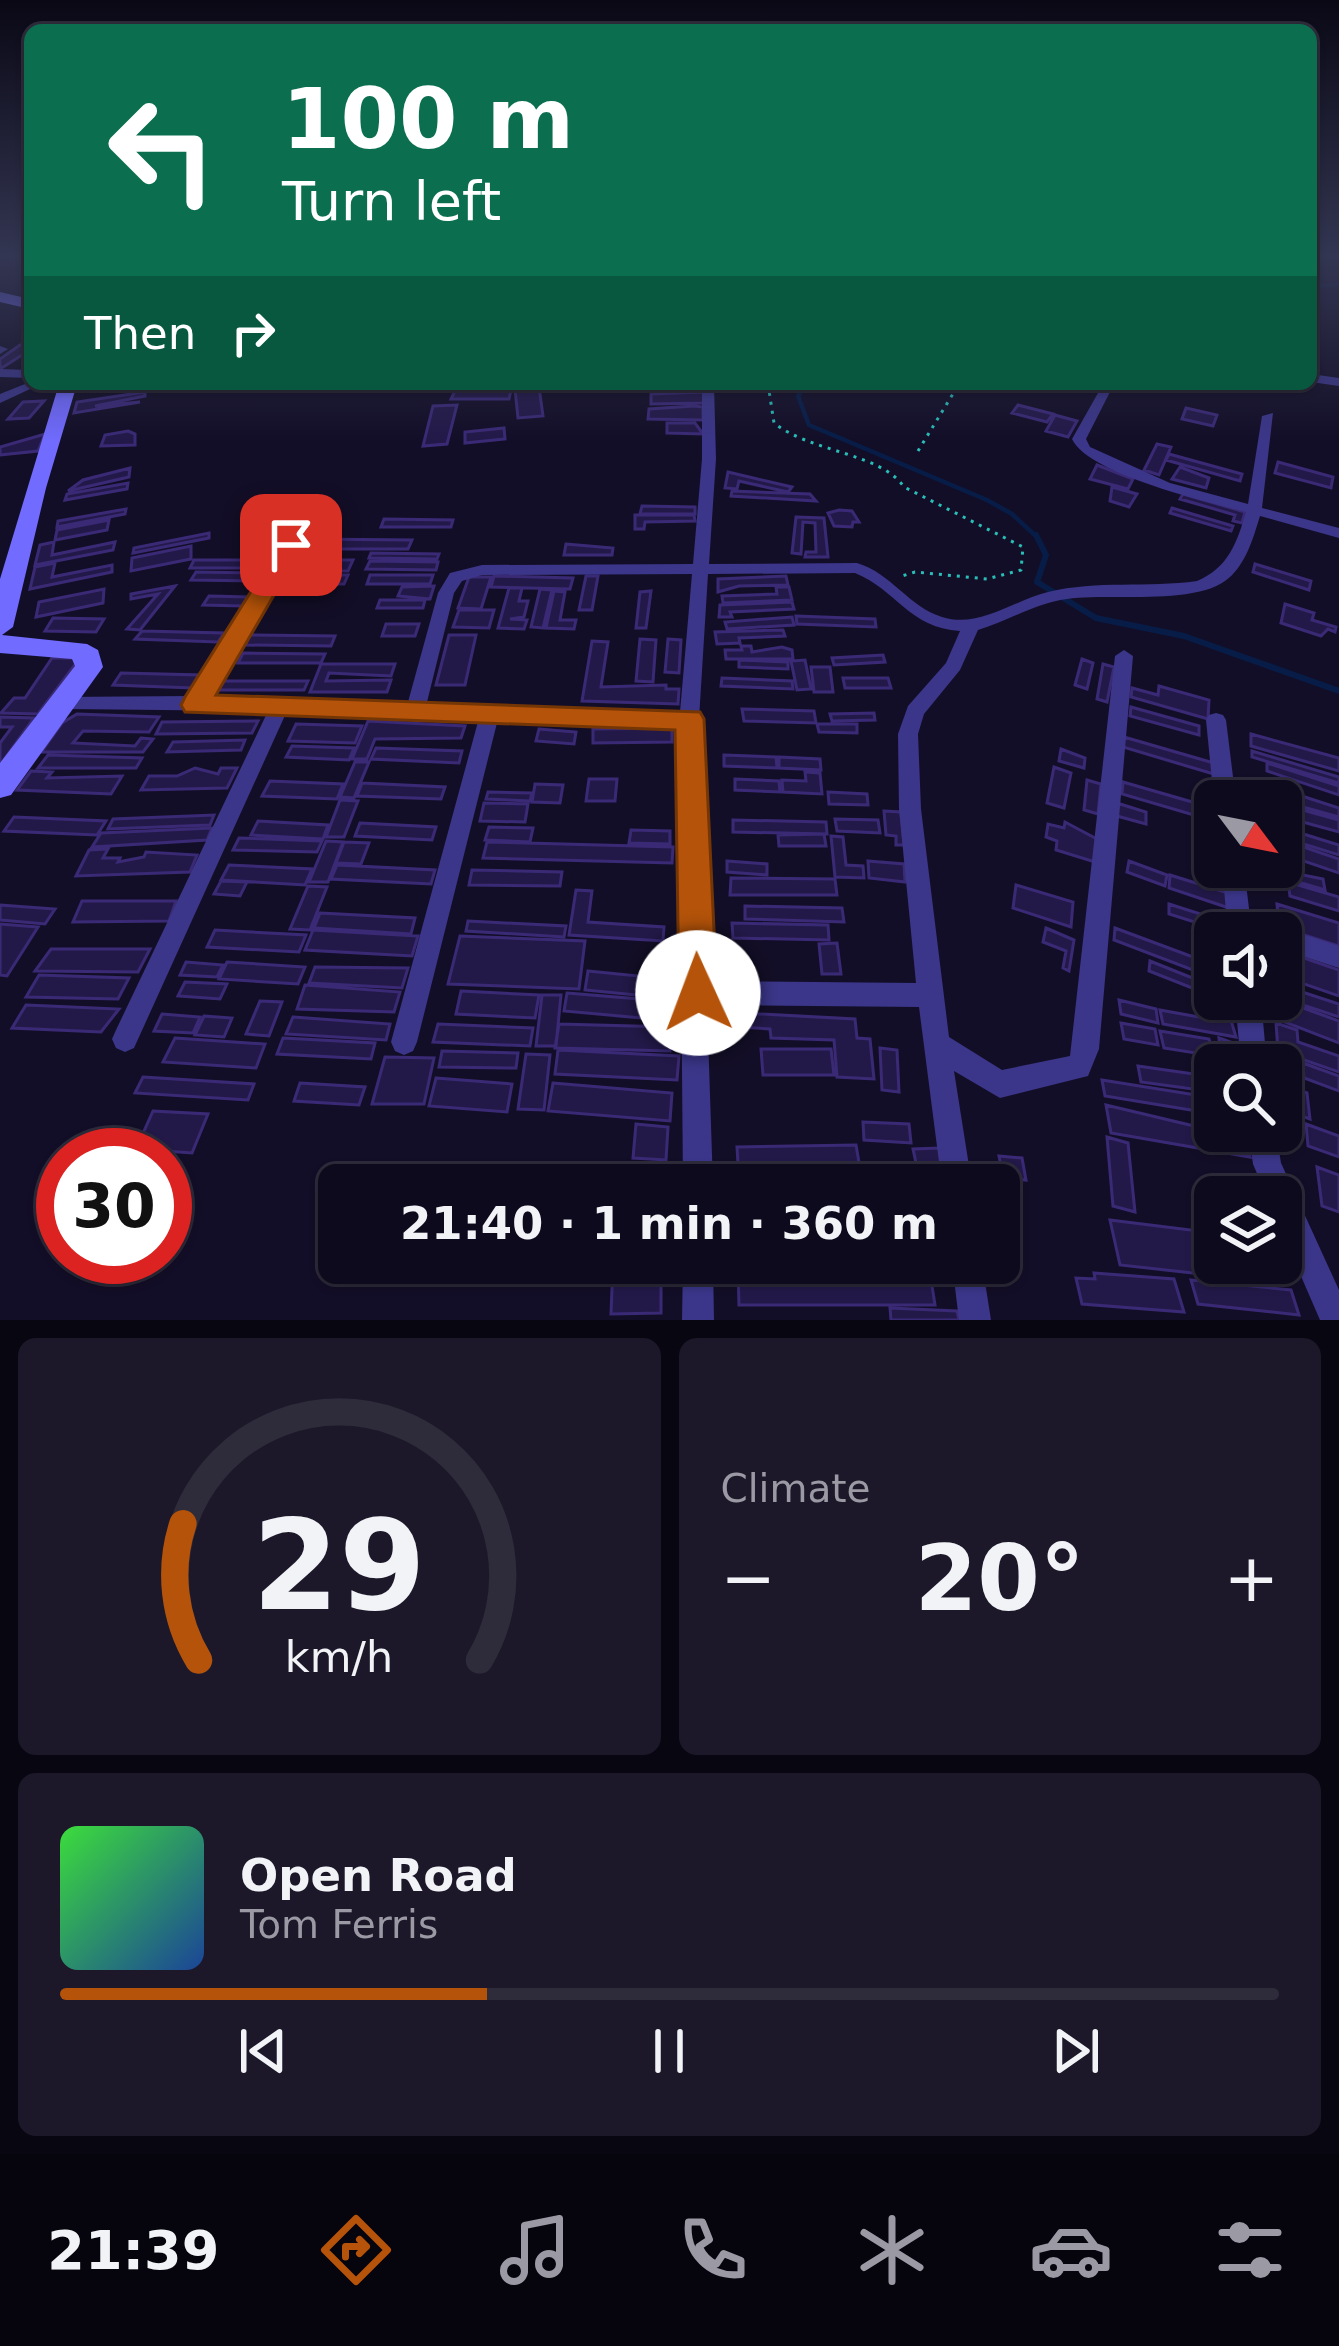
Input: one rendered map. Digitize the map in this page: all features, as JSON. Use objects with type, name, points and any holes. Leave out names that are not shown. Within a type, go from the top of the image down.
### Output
[{"type":"main road","points":[[0,627],[35,488],[66,394]]},
{"type":"main road","points":[[0,644],[56,645],[88,657],[85,675],[67,702],[0,787]]},
{"type":"street","points":[[698,1164],[689,719],[702,569],[709,390]]},
{"type":"street","points":[[1103,390],[1079,439],[1084,450],[1142,478],[1339,533]]},
{"type":"street","points":[[416,709],[446,593],[456,577],[516,566],[857,568],[883,582],[919,614],[970,629],[1048,596],[1209,584],[1237,560],[1255,509],[1268,416]]},
{"type":"street","points":[[195,705],[291,545]]},
{"type":"street","points":[[954,1164],[930,995],[910,809],[908,734],[915,711],[954,666],[970,629]]},
{"type":"street","points":[[939,1046],[1000,1084],[1079,1067],[1086,1049],[1124,656]]},
{"type":"street","points":[[67,702],[281,704],[689,719]]},
{"type":"street","points":[[125,1039],[281,704]]},
{"type":"street","points":[[404,1042],[490,712]]},
{"type":"street","points":[[1216,720],[1223,780]]},
{"type":"street","points":[[1302,945],[1339,957]]},
{"type":"street","points":[[698,993],[930,995]]},
{"type":"street","points":[[1265,1152],[1336,1320]]},
{"type":"street","points":[[698,1284],[698,1320]]},
{"type":"street","points":[[971,1284],[975,1320]]},
{"type":"path","points":[[769,390],[775,423],[794,439],[895,472],[904,487],[1023,547],[1021,570],[988,579],[915,572],[883,582]]},
{"type":"path","points":[[918,451],[955,390]]},
{"type":"building","points":[[24,345],[24,354],[0,369],[0,359]]},
{"type":"building","points":[[511,390],[509,399],[451,399],[455,391]]},
{"type":"building","points":[[515,390],[539,390],[543,416],[518,418]]},
{"type":"building","points":[[145,392],[145,396],[95,406],[140,402],[74,413],[77,402]]},
{"type":"building","points":[[704,392],[705,403],[651,404],[651,394]]},
{"type":"building","points":[[44,401],[29,418],[8,419],[23,402]]},
{"type":"building","points":[[457,405],[447,444],[423,446],[433,406]]},
{"type":"building","points":[[1018,405],[1053,414],[1047,422],[1012,413]]},
{"type":"building","points":[[703,407],[703,420],[648,419],[649,409]]},
{"type":"building","points":[[1186,408],[1217,415],[1213,426],[1182,419]]},
{"type":"building","points":[[1055,415],[1077,421],[1068,437],[1046,431]]},
{"type":"building","points":[[667,423],[695,423],[703,434],[667,433]]},
{"type":"building","points":[[504,428],[505,439],[465,443],[465,432]]},
{"type":"building","points":[[45,434],[38,451],[0,455],[0,447]]},
{"type":"building","points":[[135,434],[135,445],[101,446],[105,435]]},
{"type":"building","points":[[1157,444],[1171,447],[1159,475],[1144,470]]},
{"type":"building","points":[[1169,454],[1242,474],[1240,481],[1166,460]]},
{"type":"building","points":[[1278,462],[1333,477],[1331,488],[1275,473]]},
{"type":"building","points":[[1097,465],[1133,479],[1128,489],[1090,479]]},
{"type":"building","points":[[1180,467],[1209,478],[1206,488],[1172,479]]},
{"type":"building","points":[[130,468],[129,477],[68,491],[83,480]]},
{"type":"building","points":[[728,472],[792,487],[788,492],[739,481],[737,489],[725,488]]},
{"type":"building","points":[[128,483],[127,489],[65,500],[67,494]]},
{"type":"building","points":[[1112,487],[1137,494],[1129,507],[1110,501]]},
{"type":"building","points":[[732,491],[810,494],[816,501],[731,496]]},
{"type":"building","points":[[1183,494],[1245,512],[1242,523],[1233,521],[1235,515],[1180,499]]},
{"type":"building","points":[[642,506],[695,507],[695,514],[640,514]]},
{"type":"building","points":[[1172,508],[1233,526],[1231,531],[1170,513]]},
{"type":"building","points":[[126,509],[125,514],[57,527],[58,521]]},
{"type":"building","points":[[852,511],[859,522],[852,527],[834,526],[828,513]]},
{"type":"building","points":[[635,515],[694,515],[695,521],[645,522],[644,529],[635,529]]},
{"type":"building","points":[[796,517],[824,518],[828,557],[805,557],[806,552],[816,552],[815,523],[803,522],[801,554],[792,553]]},
{"type":"building","points":[[384,519],[453,520],[451,527],[381,527]]},
{"type":"building","points":[[109,520],[107,530],[55,540],[57,530]]},
{"type":"building","points":[[209,533],[209,538],[133,553],[134,548]]},
{"type":"building","points":[[307,539],[412,540],[408,549],[302,549]]},
{"type":"building","points":[[54,542],[52,555],[115,542],[113,550],[35,565],[40,545]]},
{"type":"building","points":[[566,544],[613,548],[612,555],[564,555]]},
{"type":"building","points":[[191,546],[191,559],[131,571],[132,558]]},
{"type":"building","points":[[371,553],[439,554],[437,559],[369,558]]},
{"type":"building","points":[[194,560],[265,560],[261,568],[190,568]]},
{"type":"building","points":[[299,560],[353,560],[348,571],[293,570]]},
{"type":"building","points":[[370,561],[438,562],[436,570],[366,569]]},
{"type":"building","points":[[55,563],[52,577],[112,565],[112,572],[30,589],[35,567]]},
{"type":"building","points":[[1255,564],[1311,581],[1309,590],[1253,572]]},
{"type":"building","points":[[196,572],[261,573],[257,581],[191,580]]},
{"type":"building","points":[[287,575],[348,575],[344,584],[282,584]]},
{"type":"building","points":[[370,575],[433,575],[430,584],[367,584]]},
{"type":"building","points":[[494,576],[573,578],[570,589],[491,587]]},
{"type":"building","points":[[586,576],[598,576],[592,610],[579,610]]},
{"type":"building","points":[[786,576],[788,585],[739,586],[718,592],[718,579]]},
{"type":"building","points":[[469,577],[491,577],[481,609],[458,608]]},
{"type":"building","points":[[175,586],[140,630],[127,629],[158,594],[131,599],[131,594]]},
{"type":"building","points":[[434,586],[430,599],[398,596],[402,587]]},
{"type":"building","points":[[776,587],[789,587],[792,600],[723,603],[722,596],[777,594]]},
{"type":"building","points":[[509,588],[522,588],[519,601],[528,601],[524,617],[510,619],[527,620],[524,629],[498,628]]},
{"type":"building","points":[[104,589],[103,603],[36,617],[39,602]]},
{"type":"building","points":[[540,589],[552,590],[543,628],[531,627]]},
{"type":"building","points":[[554,591],[565,592],[560,620],[576,620],[574,629],[546,628]]},
{"type":"building","points":[[651,591],[646,628],[636,628],[640,592]]},
{"type":"building","points":[[209,596],[249,597],[243,606],[203,605]]},
{"type":"building","points":[[380,600],[425,600],[423,608],[377,608]]},
{"type":"building","points":[[792,602],[794,609],[730,612],[732,617],[719,617],[720,605]]},
{"type":"building","points":[[1285,604],[1314,613],[1312,620],[1336,627],[1335,632],[1328,629],[1321,636],[1281,623]]},
{"type":"building","points":[[459,610],[494,610],[489,628],[453,627]]},
{"type":"building","points":[[796,616],[875,619],[876,627],[797,624]]},
{"type":"building","points":[[792,617],[794,625],[727,629],[725,622]]},
{"type":"building","points":[[53,618],[104,619],[96,632],[45,631]]},
{"type":"building","points":[[386,624],[419,624],[415,636],[382,636]]},
{"type":"building","points":[[783,630],[785,636],[717,644],[715,632]]},
{"type":"building","points":[[142,631],[224,633],[218,642],[135,639]]},
{"type":"building","points":[[250,635],[335,636],[331,646],[245,645]]},
{"type":"building","points":[[449,635],[476,635],[465,685],[436,685]]},
{"type":"building","points":[[640,639],[656,640],[653,682],[636,681]]},
{"type":"building","points":[[668,639],[681,640],[679,673],[665,672]]},
{"type":"building","points":[[592,641],[608,642],[601,687],[666,685],[666,689],[679,689],[678,704],[582,701]]},
{"type":"building","points":[[741,646],[751,646],[752,652],[782,647],[792,650],[793,659],[726,659],[725,650],[742,650]]},
{"type":"building","points":[[243,653],[325,654],[321,663],[238,663]]},
{"type":"building","points":[[883,655],[885,662],[834,665],[832,658]]},
{"type":"building","points":[[52,658],[80,658],[38,714],[1,713],[14,698],[25,698]]},
{"type":"building","points":[[1082,659],[1093,663],[1087,689],[1075,685]]},
{"type":"building","points":[[739,660],[788,662],[788,669],[739,667]]},
{"type":"building","points":[[805,660],[811,689],[797,690],[791,661]]},
{"type":"building","points":[[321,664],[395,664],[391,676],[329,673],[326,681],[391,680],[387,692],[310,692]]},
{"type":"building","points":[[1103,664],[1114,667],[1107,702],[1097,699]]},
{"type":"building","points":[[811,667],[830,667],[833,692],[814,692]]},
{"type":"building","points":[[121,673],[201,675],[193,688],[113,685]]},
{"type":"building","points":[[722,678],[792,681],[793,689],[721,686]]},
{"type":"building","points":[[843,678],[888,678],[891,688],[845,688]]},
{"type":"building","points":[[220,681],[308,681],[304,690],[215,690]]},
{"type":"building","points":[[1159,686],[1209,700],[1208,719],[1131,697],[1132,688],[1158,695]]},
{"type":"building","points":[[1131,707],[1199,726],[1199,735],[1130,716]]},
{"type":"building","points":[[742,709],[814,711],[816,723],[744,721]]},
{"type":"building","points":[[874,713],[875,720],[832,721],[830,714]]},
{"type":"building","points":[[77,714],[159,717],[149,732],[83,731],[73,743],[135,746],[141,738],[153,739],[143,752],[41,752],[62,723]]},
{"type":"building","points":[[0,717],[34,718],[0,765],[0,743],[12,727],[0,727]]},
{"type":"building","points":[[258,721],[252,733],[156,734],[162,722]]},
{"type":"building","points":[[368,721],[465,726],[461,738],[375,739],[367,759],[352,759]]},
{"type":"building","points":[[296,724],[362,726],[355,743],[288,741]]},
{"type":"building","points":[[817,724],[857,724],[857,733],[819,732]]},
{"type":"building","points":[[672,728],[672,742],[593,743],[593,729]]},
{"type":"building","points":[[539,729],[576,732],[574,744],[536,741]]},
{"type":"building","points":[[1251,734],[1339,758],[1339,771],[1251,746]]},
{"type":"building","points":[[1124,737],[1217,764],[1217,775],[1123,747]]},
{"type":"building","points":[[245,740],[241,750],[167,752],[173,742]]},
{"type":"building","points":[[292,746],[354,748],[349,760],[286,757]]},
{"type":"building","points":[[376,748],[462,751],[459,763],[371,759]]},
{"type":"building","points":[[1061,749],[1085,758],[1084,768],[1059,761]]},
{"type":"building","points":[[1252,751],[1339,777],[1339,783],[1252,757]]},
{"type":"building","points":[[48,755],[142,758],[136,768],[38,768]]},
{"type":"building","points":[[724,755],[776,757],[777,768],[724,766]]},
{"type":"building","points":[[779,757],[820,759],[821,770],[779,768]]},
{"type":"building","points":[[355,762],[369,762],[354,798],[340,797]]},
{"type":"building","points":[[1267,763],[1339,786],[1339,795],[1302,780],[1267,771]]},
{"type":"building","points":[[1054,767],[1071,773],[1064,808],[1047,803]]},
{"type":"building","points":[[195,768],[218,774],[221,768],[237,768],[227,788],[141,790],[149,776],[177,776]]},
{"type":"building","points":[[31,771],[52,772],[47,778],[122,776],[111,794],[17,790]]},
{"type":"building","points":[[805,772],[820,773],[822,794],[783,792],[782,780],[806,781]]},
{"type":"building","points":[[589,779],[617,779],[615,801],[586,801]]},
{"type":"building","points":[[735,779],[779,781],[780,792],[735,790]]},
{"type":"building","points":[[1087,780],[1101,784],[1098,814],[1084,810]]},
{"type":"building","points":[[270,781],[343,784],[337,799],[262,796]]},
{"type":"building","points":[[1123,782],[1194,803],[1194,815],[1122,794]]},
{"type":"building","points":[[362,783],[445,787],[441,799],[357,796]]},
{"type":"building","points":[[535,784],[563,785],[560,803],[532,802]]},
{"type":"building","points":[[488,792],[532,793],[530,801],[486,799]]},
{"type":"building","points":[[828,792],[867,794],[868,805],[829,804]]},
{"type":"building","points":[[1302,796],[1339,808],[1339,817],[1302,807]]},
{"type":"building","points":[[340,800],[358,801],[344,837],[326,837]]},
{"type":"building","points":[[484,803],[528,804],[525,822],[480,821]]},
{"type":"building","points":[[1117,803],[1146,812],[1146,824],[1117,816]]},
{"type":"building","points":[[1302,810],[1339,820],[1339,832],[1302,822]]},
{"type":"building","points":[[884,811],[901,812],[904,845],[896,845],[896,836],[886,835]]},
{"type":"building","points":[[214,815],[210,825],[108,829],[113,819]]},
{"type":"building","points":[[14,817],[106,821],[97,835],[4,831]]},
{"type":"building","points":[[835,819],[878,820],[880,833],[837,831]]},
{"type":"building","points":[[733,820],[826,822],[827,834],[733,832]]},
{"type":"building","points":[[258,821],[328,825],[323,839],[251,835]]},
{"type":"building","points":[[1065,822],[1097,839],[1095,862],[1056,850],[1057,841],[1046,837],[1048,824],[1064,828]]},
{"type":"building","points":[[360,823],[436,827],[432,840],[355,836]]},
{"type":"building","points":[[489,827],[533,828],[530,842],[485,840]]},
{"type":"building","points":[[212,828],[207,840],[92,847],[101,833]]},
{"type":"building","points":[[631,830],[670,831],[670,844],[629,843]]},
{"type":"building","points":[[824,834],[826,846],[779,846],[778,835]]},
{"type":"building","points":[[1302,834],[1339,845],[1339,855],[1302,844]]},
{"type":"building","points":[[831,836],[843,837],[846,865],[863,866],[864,878],[835,877]]},
{"type":"building","points":[[239,838],[322,841],[317,852],[233,850]]},
{"type":"building","points":[[326,841],[343,842],[328,882],[309,882]]},
{"type":"building","points":[[344,842],[369,843],[361,864],[336,863]]},
{"type":"building","points":[[487,842],[673,847],[672,863],[483,858]]},
{"type":"building","points":[[1302,846],[1339,859],[1339,873],[1302,860]]},
{"type":"building","points":[[108,849],[103,858],[120,858],[118,862],[144,857],[146,852],[197,855],[190,872],[76,876],[89,850]]},
{"type":"building","points":[[727,861],[767,864],[767,875],[727,872]]},
{"type":"building","points":[[868,861],[904,864],[905,882],[869,878]]},
{"type":"building","points":[[1129,861],[1167,875],[1165,886],[1127,872]]},
{"type":"building","points":[[229,865],[312,869],[305,885],[221,880]]},
{"type":"building","points":[[337,865],[435,870],[431,884],[331,879]]},
{"type":"building","points":[[472,870],[562,872],[560,886],[469,885]]},
{"type":"building","points":[[1170,875],[1194,882],[1194,888],[1231,894],[1232,909],[1169,888]]},
{"type":"building","points":[[1302,875],[1323,879],[1325,890],[1302,883]]},
{"type":"building","points":[[731,878],[835,879],[837,895],[730,895]]},
{"type":"building","points":[[221,881],[247,882],[240,896],[214,894]]},
{"type":"building","points":[[1016,885],[1073,902],[1071,927],[1013,908]]},
{"type":"building","points":[[308,886],[327,887],[310,930],[290,929]]},
{"type":"building","points":[[1302,886],[1339,897],[1339,911],[1290,896],[1289,888]]},
{"type":"building","points":[[576,890],[592,891],[588,922],[664,927],[663,941],[569,935]]},
{"type":"building","points":[[82,901],[176,901],[169,921],[73,922]]},
{"type":"building","points":[[1169,904],[1194,912],[1194,922],[1169,914]]},
{"type":"building","points":[[1277,904],[1339,923],[1339,946],[1302,934],[1302,912],[1278,912]]},
{"type":"building","points":[[0,905],[55,909],[45,924],[0,920]]},
{"type":"building","points":[[745,906],[842,908],[844,922],[745,919]]},
{"type":"building","points":[[320,913],[415,918],[411,934],[314,928]]},
{"type":"building","points":[[468,921],[566,926],[564,937],[466,931]]},
{"type":"building","points":[[732,923],[828,925],[829,940],[733,938]]},
{"type":"building","points":[[0,924],[38,927],[7,976],[0,975]]},
{"type":"building","points":[[1046,928],[1074,940],[1069,971],[1063,968],[1066,951],[1043,942]]},
{"type":"building","points":[[1115,928],[1194,957],[1194,971],[1114,940]]},
{"type":"building","points":[[215,930],[306,935],[299,952],[207,947]]},
{"type":"building","points":[[313,930],[418,936],[412,956],[305,950]]},
{"type":"building","points":[[460,936],[585,941],[579,989],[448,984]]},
{"type":"building","points":[[837,943],[841,974],[822,974],[819,944]]},
{"type":"building","points":[[51,949],[150,949],[138,972],[35,971]]},
{"type":"building","points":[[1302,957],[1339,970],[1339,996],[1302,983]]},
{"type":"building","points":[[1150,961],[1194,979],[1194,989],[1149,971]]},
{"type":"building","points":[[186,962],[223,965],[217,977],[180,975]]},
{"type":"building","points":[[227,962],[305,967],[298,984],[219,979]]},
{"type":"building","points":[[315,967],[408,968],[402,988],[309,983]]},
{"type":"building","points":[[588,971],[679,980],[678,999],[585,990]]},
{"type":"building","points":[[39,975],[129,978],[118,999],[26,997]]},
{"type":"building","points":[[185,982],[227,984],[220,999],[178,996]]},
{"type":"building","points":[[305,985],[400,992],[394,1012],[297,1009]]},
{"type":"building","points":[[461,991],[539,995],[535,1018],[456,1014]]},
{"type":"building","points":[[1302,992],[1339,1004],[1339,1017],[1302,1005]]},
{"type":"building","points":[[567,993],[676,1002],[675,1021],[564,1011]]},
{"type":"building","points":[[542,995],[561,995],[556,1046],[536,1046]]},
{"type":"building","points":[[1119,1000],[1156,1009],[1158,1023],[1121,1014]]},
{"type":"building","points":[[260,1001],[282,1002],[269,1036],[246,1034]]},
{"type":"building","points":[[26,1005],[119,1009],[101,1032],[12,1028]]},
{"type":"building","points":[[1302,1008],[1339,1021],[1339,1043],[1282,1021],[1302,1020]]},
{"type":"building","points":[[1160,1010],[1194,1016],[1194,1020],[1231,1020],[1236,1037],[1163,1024]]},
{"type":"building","points":[[741,1013],[855,1019],[857,1038],[870,1039],[874,1079],[837,1077],[834,1040],[771,1038],[770,1029],[740,1027]]},
{"type":"building","points":[[162,1014],[200,1017],[193,1033],[154,1031]]},
{"type":"building","points":[[204,1016],[232,1018],[224,1037],[195,1035]]},
{"type":"building","points":[[293,1017],[390,1024],[386,1040],[286,1034]]},
{"type":"building","points":[[1121,1023],[1155,1029],[1158,1045],[1124,1039]]},
{"type":"building","points":[[1276,1023],[1297,1030],[1298,1042],[1339,1056],[1339,1072],[1302,1059],[1302,1044],[1278,1044]]},
{"type":"building","points":[[438,1024],[533,1028],[530,1046],[433,1042]]},
{"type":"building","points":[[559,1024],[670,1027],[670,1051],[555,1048]]},
{"type":"building","points":[[1160,1031],[1209,1039],[1210,1044],[1194,1044],[1194,1053],[1164,1048]]},
{"type":"building","points":[[175,1038],[265,1044],[256,1068],[163,1062]]},
{"type":"building","points":[[283,1038],[375,1043],[371,1059],[277,1054]]},
{"type":"building","points":[[880,1048],[897,1050],[899,1092],[882,1090]]},
{"type":"building","points":[[761,1049],[831,1049],[834,1075],[763,1075]]},
{"type":"building","points":[[558,1050],[679,1056],[677,1080],[555,1074]]},
{"type":"building","points":[[442,1051],[518,1053],[516,1068],[439,1067]]},
{"type":"building","points":[[526,1054],[550,1055],[544,1110],[518,1109]]},
{"type":"building","points":[[385,1057],[434,1058],[424,1104],[372,1104]]},
{"type":"building","points":[[1303,1063],[1339,1076],[1339,1091],[1304,1078]]},
{"type":"building","points":[[1138,1066],[1194,1074],[1194,1089],[1141,1082]]},
{"type":"building","points":[[143,1077],[254,1084],[248,1100],[135,1093]]},
{"type":"building","points":[[436,1078],[512,1084],[507,1112],[429,1106]]},
{"type":"building","points":[[1102,1080],[1194,1095],[1194,1111],[1105,1096]]},
{"type":"building","points":[[300,1083],[365,1087],[359,1105],[294,1101]]},
{"type":"building","points":[[553,1083],[672,1093],[670,1121],[548,1111]]},
{"type":"building","points":[[1302,1091],[1307,1093],[1310,1119],[1302,1116]]},
{"type":"building","points":[[1106,1105],[1194,1126],[1194,1147],[1111,1133]]},
{"type":"building","points":[[153,1111],[208,1114],[192,1153],[192,1128],[145,1128]]},
{"type":"building","points":[[863,1122],[909,1124],[911,1143],[864,1140]]},
{"type":"building","points":[[636,1124],[668,1127],[666,1160],[633,1158]]},
{"type":"building","points":[[1306,1124],[1339,1136],[1339,1157],[1308,1146]]},
{"type":"building","points":[[1107,1137],[1128,1143],[1135,1212],[1113,1206]]},
{"type":"building","points":[[856,1145],[859,1164],[738,1164],[737,1147]]},
{"type":"building","points":[[940,1148],[943,1163],[916,1163],[913,1149]]},
{"type":"building","points":[[999,1156],[1022,1158],[1026,1180],[1020,1179],[1020,1164],[1000,1164]]},
{"type":"building","points":[[1317,1167],[1339,1175],[1339,1212],[1322,1206]]},
{"type":"building","points":[[1110,1220],[1194,1230],[1194,1273],[1120,1265]]},
{"type":"building","points":[[1094,1273],[1174,1279],[1184,1312],[1082,1304],[1076,1278],[1095,1279]]},
{"type":"building","points":[[1191,1280],[1194,1284],[1291,1290],[1299,1315],[1198,1304]]},
{"type":"building","points":[[612,1284],[661,1284],[661,1313],[611,1314]]},
{"type":"building","points":[[738,1284],[932,1284],[935,1305],[739,1305]]},
{"type":"building","points":[[890,1308],[957,1311],[959,1320],[891,1320]]},
{"type":"waterway","points":[[802,390],[798,396],[809,425],[987,500],[1012,514],[1037,537]]},
{"type":"waterway","points":[[1037,537],[1046,555],[1037,582],[1096,618],[1184,636],[1339,691]]},
{"type":"route","points":[[291,545],[195,705],[689,719],[698,993]]}]
